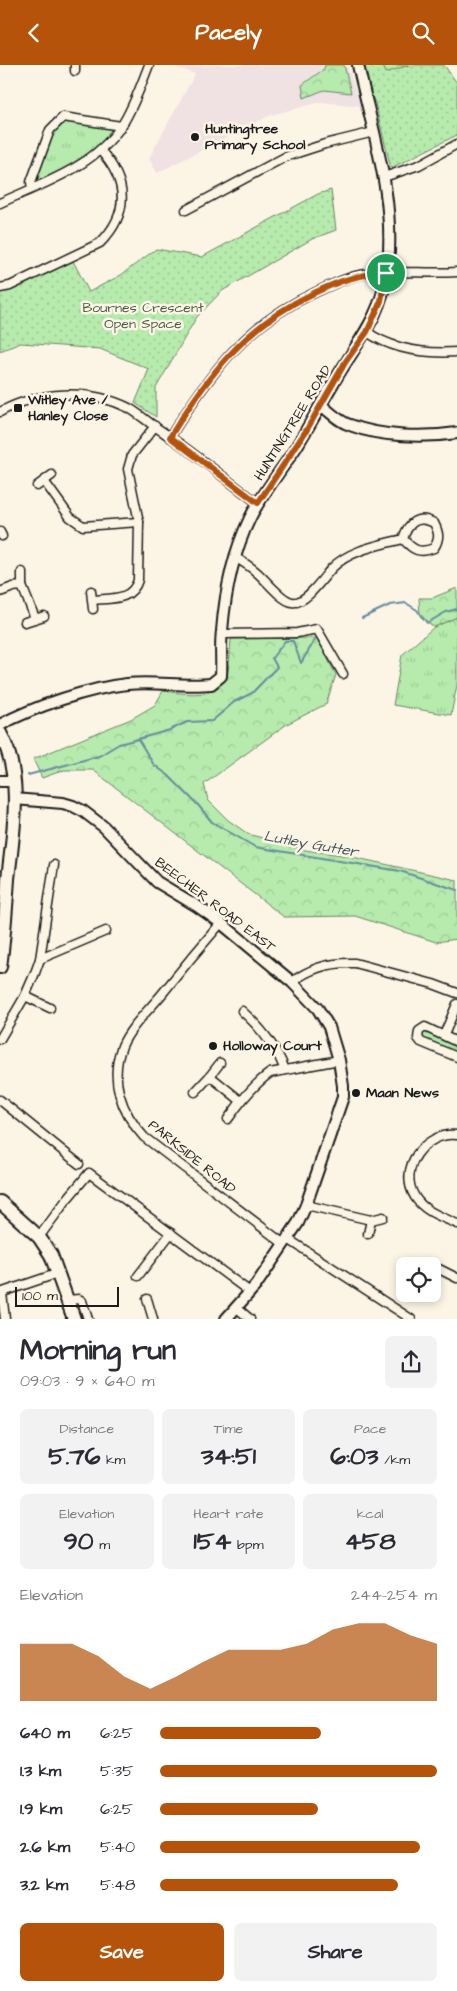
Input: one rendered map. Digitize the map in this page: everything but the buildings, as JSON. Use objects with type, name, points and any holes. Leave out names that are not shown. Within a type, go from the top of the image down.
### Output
[{"type":"highway","points":[[0,733],[9,753],[6,781],[14,799],[0,967]]},
{"type":"highway","points":[[0,1202],[39,1237],[51,1255],[74,1319]]},
{"type":"street","points":[[0,203],[79,167],[100,150],[121,126],[133,105],[149,65]]},
{"type":"street","name":"HUNTINGTREE ROAD","points":[[0,725],[40,707],[94,691],[127,684],[205,685],[221,677],[221,634],[225,601],[235,557],[249,519],[321,405],[346,361],[367,332],[381,301],[390,241],[384,177],[358,65]]},
{"type":"street","points":[[32,188],[31,182],[50,130],[63,117],[121,126]]},
{"type":"street","points":[[186,210],[285,157],[374,132]]},
{"type":"street","points":[[384,177],[419,165],[457,144]]},
{"type":"street","points":[[0,289],[100,243],[110,233],[117,223],[121,209],[121,182],[114,168],[100,150]]},
{"type":"street","points":[[170,437],[217,368],[234,349],[280,310],[341,281],[365,274],[457,271]]},
{"type":"street","points":[[367,332],[380,341],[412,350],[428,352],[457,351]]},
{"type":"street","points":[[0,412],[34,399],[61,395],[75,395],[110,402],[129,409],[170,437],[258,503]]},
{"type":"street","points":[[321,405],[347,425],[370,432],[405,435],[457,433]]},
{"type":"street","points":[[93,600],[124,596],[131,593],[136,587],[138,580],[138,522],[128,469],[132,455],[155,427]]},
{"type":"street","points":[[52,475],[40,484],[70,517],[83,526],[138,522]]},
{"type":"street","points":[[416,519],[428,519],[434,523],[439,535],[438,542],[434,548],[424,551],[418,551],[410,547],[403,539],[407,527],[416,519]]},
{"type":"street","points":[[235,557],[255,571],[283,597],[296,602],[307,597],[341,560],[372,547],[403,539]]},
{"type":"street","points":[[22,572],[22,586],[35,618]]},
{"type":"street","points":[[0,592],[22,586]]},
{"type":"street","points":[[91,591],[93,609]]},
{"type":"street","points":[[25,622],[44,616]]},
{"type":"street","points":[[221,634],[297,633],[318,629],[343,674]]},
{"type":"street","name":"BEECHER ROAD EAST","points":[[14,799],[63,803],[83,811],[104,827],[157,882],[197,905],[292,983],[318,1009],[329,1027],[344,1086],[306,1205],[286,1242],[250,1291],[226,1319]]},
{"type":"street","points":[[0,1039],[25,996],[40,959],[54,865]]},
{"type":"street","name":"PARKSIDE ROAD","points":[[221,923],[138,1022],[123,1045],[116,1077],[118,1090],[130,1121],[144,1137],[286,1242],[411,1319]]},
{"type":"street","points":[[40,959],[106,931]]},
{"type":"street","points":[[292,983],[303,974],[320,966],[343,962],[355,963],[433,984],[457,993]]},
{"type":"street","points":[[25,996],[50,1008]]},
{"type":"street","points":[[444,1035],[457,1005]]},
{"type":"street","points":[[242,1011],[270,1040],[278,1052],[285,1070]]},
{"type":"street","points":[[457,1042],[426,1027],[419,1031],[418,1038],[421,1042],[457,1057]]},
{"type":"street","points":[[228,1119],[240,1101],[261,1079],[270,1073],[339,1061]]},
{"type":"street","points":[[195,1092],[220,1063]]},
{"type":"street","points":[[210,1076],[240,1101]]},
{"type":"street","points":[[0,1100],[79,1164]]},
{"type":"street","points":[[457,1135],[444,1135],[421,1148],[412,1162],[409,1177],[416,1198],[423,1206],[429,1211],[457,1224]]},
{"type":"street","points":[[39,1237],[89,1173],[250,1291]]},
{"type":"street","points":[[306,1205],[371,1220],[383,1217]]},
{"type":"street","points":[[368,1234],[371,1220]]},
{"type":"street","points":[[138,1276],[171,1233]]},
{"type":"street","points":[[441,1270],[457,1278]]},
{"type":"street","points":[[4,1319],[1,1293],[58,1273]]},
{"type":"street","points":[[68,1301],[79,1299],[82,1301],[88,1319]]},
{"type":"street","points":[[147,1299],[153,1319]]},
{"type":"street","points":[[236,1308],[250,1319]]},
{"type":"shaded area","name":"Huntingtree Primary School","points":[[171,65],[347,65],[361,106],[321,102],[271,115],[157,173],[149,158],[195,74]]},
{"type":"green space","points":[[325,65],[344,65],[351,93],[324,90],[304,98],[302,85],[324,69]]},
{"type":"green space","points":[[362,65],[444,65],[457,83],[457,135],[391,168],[375,103],[365,81]]},
{"type":"green space","points":[[383,65],[408,65],[386,73]]},
{"type":"green space","points":[[66,119],[110,127],[111,130],[96,149],[80,161],[39,180],[37,174],[57,124]]},
{"type":"green space","name":"Bournes Crescent Open Space","points":[[331,190],[336,230],[312,239],[222,291],[196,318],[156,388],[156,417],[135,403],[149,369],[100,349],[21,343],[0,351],[0,292],[16,288],[73,261],[89,292],[121,275],[156,249],[202,257],[318,194]]},
{"type":"green space","points":[[457,588],[457,617],[434,627],[420,616],[419,598],[432,598]]},
{"type":"green space","points":[[457,617],[457,685],[451,715],[393,705],[402,655],[434,627]]},
{"type":"green space","points":[[317,638],[336,675],[326,704],[287,724],[204,784],[208,800],[228,820],[248,834],[305,850],[348,856],[457,880],[457,939],[436,942],[355,916],[284,917],[93,770],[64,770],[42,778],[33,759],[131,719],[155,705],[163,691],[190,694],[216,689],[227,675],[231,639]]},
{"type":"green space","points":[[425,1032],[457,1046],[457,1054],[422,1039],[421,1036]]},
{"type":"waterway","points":[[362,618],[390,605],[406,603],[417,610],[427,623],[446,612],[457,609]]},
{"type":"waterway","points":[[138,739],[170,730],[187,722],[212,721],[234,702],[252,693],[277,667],[272,658],[285,641],[293,641],[301,663],[315,640]]},
{"type":"waterway","name":"Lutley Gutter","points":[[28,775],[99,756],[119,744],[138,739],[154,765],[168,775],[212,822],[255,847],[400,871],[457,890]]},
{"type":"place","name":"Huntingtree Primary School","points":[[195,137]]},
{"type":"place","name":"Witley Ave / Hanley Close","points":[[18,408]]},
{"type":"place","name":"Holloway Court","points":[[213,1046]]},
{"type":"place","name":"Maan News","points":[[356,1093]]},
{"type":"route","points":[[386,273],[381,301],[367,332],[346,361],[306,431],[258,503],[170,437],[217,368],[234,349],[280,310],[341,281],[365,274],[386,273]]}]
